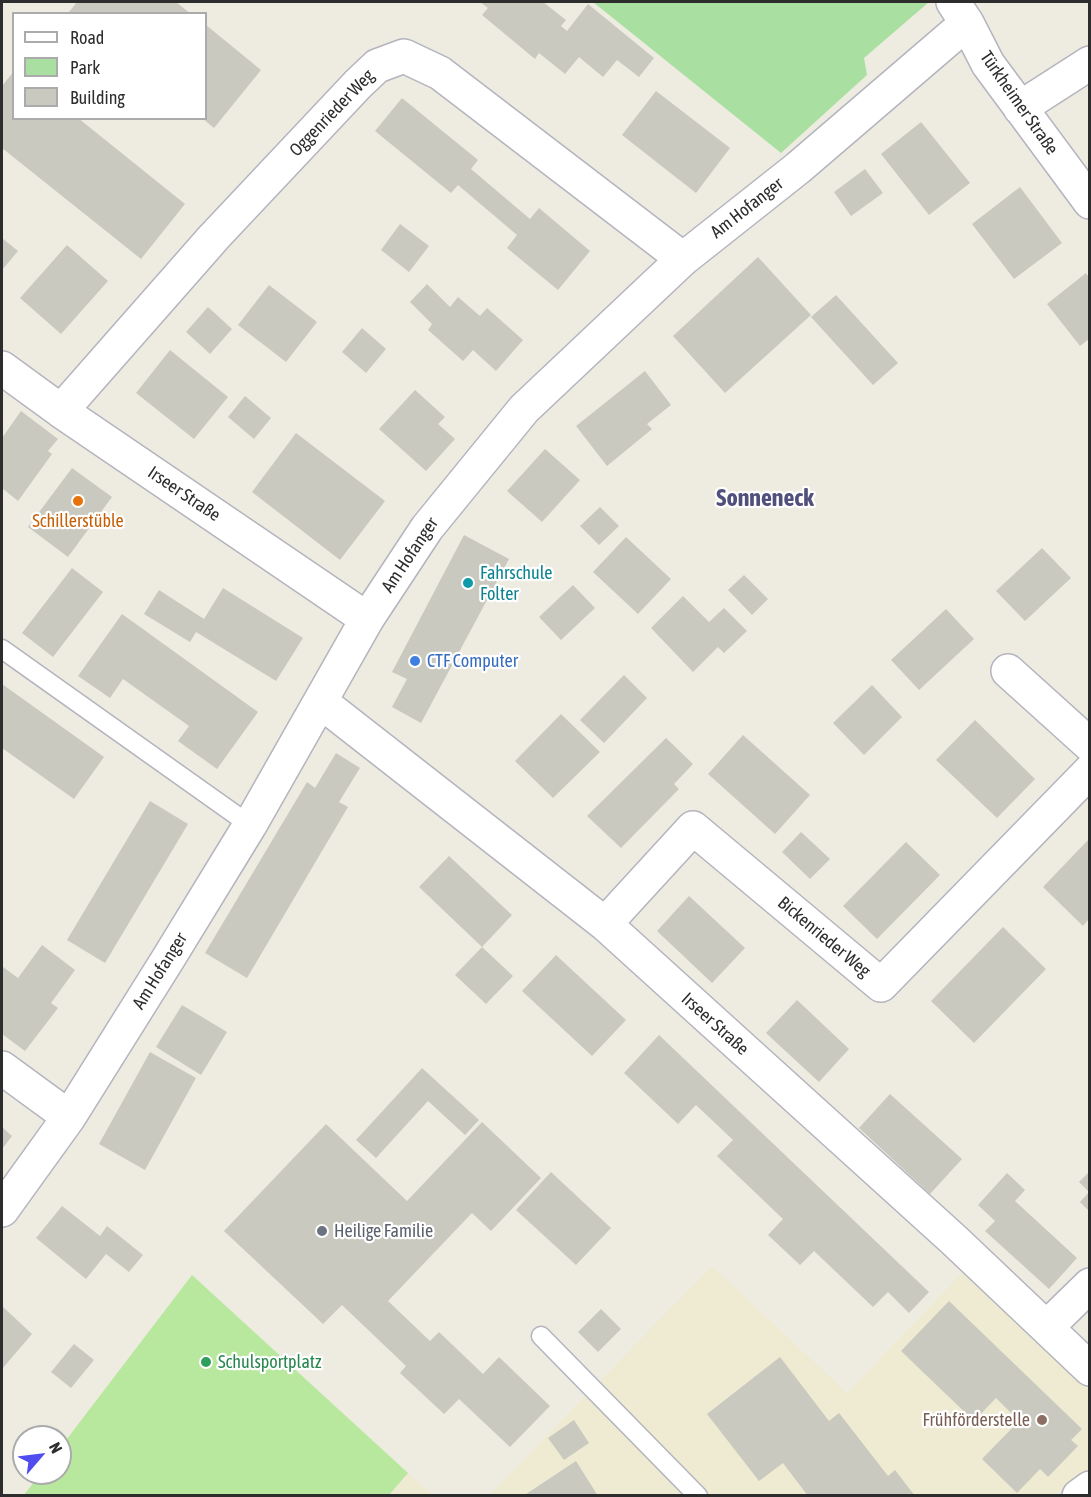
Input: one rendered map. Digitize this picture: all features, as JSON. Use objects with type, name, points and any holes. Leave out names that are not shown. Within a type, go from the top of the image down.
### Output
[{"type":"street","name":"Türkheimer Straße","points":[[960,12],[988,64],[1089,202]]},
{"type":"street","name":"Am Hofanger","points":[[2,1210],[69,1117],[250,825],[367,619],[427,528],[524,409],[683,259],[798,168],[960,12]]},
{"type":"street","name":"Oggenrieder Weg","points":[[62,411],[214,237],[358,84],[377,66],[404,56],[440,73],[683,259]]},
{"type":"street","points":[[1020,108],[1089,63]]},
{"type":"street","name":"Irseer Straße","points":[[2,371],[367,619]]},
{"type":"street","points":[[1008,671],[1089,745]]},
{"type":"street","name":"Irseer Straße","points":[[321,702],[605,924],[937,1224],[1089,1369]]},
{"type":"street","name":"Bickenrieder Weg","points":[[605,924],[693,828],[881,985],[1089,771]]},
{"type":"street","points":[[2,1068],[69,1117]]},
{"type":"street","points":[[1047,1327],[1089,1285]]},
{"type":"street","points":[[1079,1496],[1089,1488]]},
{"type":"lane","points":[[2,649],[250,825]]},
{"type":"lane","points":[[541,1336],[698,1496]]},
{"type":"shaded area","points":[[712,1266],[847,1393],[967,1268],[1089,1386],[1089,1469],[1054,1495],[488,1496]]},
{"type":"shaded area","points":[[408,1473],[433,1495],[389,1495]]},
{"type":"green space","points":[[593,2],[929,2],[864,58],[867,75],[781,153]]},
{"type":"green space","name":"Schulsportplatz","points":[[192,1275],[408,1473],[389,1495],[24,1495],[32,1485],[72,1485],[72,1432]]},
{"type":"building","points":[[77,2],[176,2],[188,12],[69,12]]},
{"type":"building","points":[[480,2],[543,2],[566,20],[561,26],[567,31],[588,4],[654,58],[639,77],[617,60],[603,77],[579,57],[565,74],[539,53],[535,59],[482,15],[488,8]]},
{"type":"building","points":[[207,26],[261,70],[214,128],[204,120],[207,120]]},
{"type":"building","points":[[12,74],[12,120],[80,120],[185,204],[141,259],[2,148],[2,86]]},
{"type":"building","points":[[656,91],[730,148],[696,193],[622,135]]},
{"type":"building","points":[[402,98],[478,160],[471,169],[530,219],[539,208],[590,251],[558,290],[507,248],[517,235],[458,185],[451,193],[375,131]]},
{"type":"building","points":[[921,122],[970,183],[929,215],[881,154]]},
{"type":"building","points":[[865,169],[883,193],[851,216],[834,192]]},
{"type":"building","points":[[1020,187],[1062,243],[1014,279],[972,224]]},
{"type":"building","points":[[400,224],[429,246],[409,272],[381,250]]},
{"type":"building","points":[[2,238],[18,251],[2,270]]},
{"type":"building","points":[[67,245],[108,281],[61,334],[20,298]]},
{"type":"building","points":[[758,257],[811,315],[725,393],[673,336]]},
{"type":"building","points":[[1086,273],[1089,278],[1089,339],[1080,346],[1047,304]]},
{"type":"building","points":[[427,284],[450,307],[458,297],[480,316],[487,308],[523,340],[496,371],[473,350],[463,361],[428,330],[432,324],[410,302]]},
{"type":"building","points":[[269,285],[317,322],[286,362],[238,325]]},
{"type":"building","points":[[836,295],[898,363],[873,385],[811,317]]},
{"type":"building","points":[[208,307],[232,329],[210,354],[186,332]]},
{"type":"building","points":[[362,328],[386,349],[366,373],[342,352]]},
{"type":"building","points":[[170,350],[228,397],[194,439],[136,393]]},
{"type":"building","points":[[645,371],[671,405],[647,424],[652,429],[607,466],[576,426]]},
{"type":"building","points":[[415,390],[445,417],[438,424],[455,439],[426,471],[379,429]]},
{"type":"building","points":[[245,396],[271,418],[254,439],[228,417]]},
{"type":"building","points":[[21,411],[58,439],[48,451],[52,454],[18,501],[2,488],[2,438]]},
{"type":"building","points":[[296,433],[385,501],[340,560],[252,492]]},
{"type":"building","points":[[545,449],[580,480],[542,522],[507,491]]},
{"type":"building","points":[[72,468],[112,497],[68,557],[28,527]]},
{"type":"building","points":[[600,507],[619,526],[599,545],[580,526]]},
{"type":"building","points":[[464,535],[509,559],[421,723],[392,707],[407,679],[392,672]]},
{"type":"building","points":[[626,537],[671,579],[638,614],[593,572]]},
{"type":"building","points":[[1042,548],[1071,578],[1025,621],[996,591]]},
{"type":"building","points":[[72,568],[103,592],[53,657],[22,633]]},
{"type":"building","points":[[744,575],[768,599],[752,615],[728,590]]},
{"type":"building","points":[[573,585],[595,608],[561,640],[539,617]]},
{"type":"building","points":[[223,588],[303,638],[276,681],[196,632],[190,642],[144,614],[159,590],[204,619]]},
{"type":"building","points":[[683,596],[709,622],[724,608],[747,631],[724,653],[718,647],[693,672],[651,628]]},
{"type":"building","points":[[946,609],[974,639],[919,690],[891,660]]},
{"type":"building","points":[[122,614],[258,712],[217,769],[178,741],[189,726],[123,679],[110,698],[78,676]]},
{"type":"building","points":[[624,675],[647,698],[604,743],[580,720]]},
{"type":"building","points":[[2,684],[104,757],[74,799],[2,748]]},
{"type":"building","points":[[872,685],[902,717],[864,755],[833,723]]},
{"type":"building","points":[[561,714],[600,752],[553,798],[515,761]]},
{"type":"building","points":[[975,720],[1035,779],[997,818],[936,760]]},
{"type":"building","points":[[743,735],[810,795],[775,834],[708,774]]},
{"type":"building","points":[[666,738],[693,764],[674,784],[679,789],[621,848],[587,816]]},
{"type":"building","points":[[336,753],[360,768],[339,802],[348,807],[247,978],[205,953],[307,782],[315,788]]},
{"type":"building","points":[[150,801],[188,824],[105,963],[67,940]]},
{"type":"building","points":[[801,832],[830,859],[810,879],[782,852]]},
{"type":"building","points":[[1089,839],[1089,919],[1083,926],[1043,887]]},
{"type":"building","points":[[906,842],[940,875],[877,939],[843,906]]},
{"type":"building","points":[[449,856],[512,915],[482,947],[419,887]]},
{"type":"building","points":[[689,896],[745,948],[712,983],[657,931]]},
{"type":"building","points":[[1003,927],[1046,969],[974,1043],[931,1001]]},
{"type":"building","points":[[42,945],[75,970],[51,1003],[58,1008],[25,1051],[2,1034],[2,968],[18,978]]},
{"type":"building","points":[[482,947],[513,976],[486,1004],[455,975]]},
{"type":"building","points":[[556,955],[626,1020],[592,1056],[522,991]]},
{"type":"building","points":[[797,1000],[849,1049],[819,1082],[766,1033]]},
{"type":"building","points":[[182,1005],[227,1032],[201,1075],[156,1047]]},
{"type":"building","points":[[659,1035],[929,1292],[909,1313],[888,1292],[873,1307],[814,1251],[800,1265],[768,1235],[783,1219],[717,1156],[733,1140],[696,1105],[678,1124],[624,1073]]},
{"type":"building","points":[[150,1052],[196,1078],[145,1170],[99,1144]]},
{"type":"building","points":[[422,1068],[479,1120],[465,1135],[428,1101],[376,1158],[356,1140]]},
{"type":"building","points":[[890,1094],[962,1159],[930,1194],[859,1128]]},
{"type":"building","points":[[482,1122],[541,1178],[491,1231],[472,1213],[388,1301],[430,1341],[439,1332],[483,1374],[499,1357],[550,1406],[510,1447],[459,1399],[444,1414],[400,1373],[406,1366],[342,1305],[323,1324],[224,1231],[326,1124],[407,1201]]},
{"type":"building","points":[[2,1127],[12,1136],[2,1149]]},
{"type":"building","points":[[551,1172],[611,1228],[576,1265],[516,1210]]},
{"type":"building","points":[[1089,1172],[1089,1192],[1079,1182]]},
{"type":"building","points":[[1007,1173],[1025,1190],[1015,1201],[1077,1258],[1049,1289],[985,1231],[995,1221],[978,1205]]},
{"type":"building","points":[[1089,1192],[1089,1211],[1080,1202]]},
{"type":"building","points":[[62,1206],[100,1236],[107,1226],[143,1255],[129,1272],[106,1254],[86,1279],[36,1238]]},
{"type":"building","points":[[949,1301],[1082,1429],[1071,1440],[1078,1446],[1048,1477],[1040,1469],[1017,1493],[982,1459],[1019,1421],[996,1398],[974,1421],[901,1351]]},
{"type":"building","points":[[2,1306],[32,1334],[2,1369]]},
{"type":"building","points":[[601,1309],[621,1329],[598,1352],[578,1332]]},
{"type":"building","points":[[74,1344],[94,1360],[71,1388],[51,1372]]},
{"type":"building","points":[[780,1357],[829,1421],[839,1413],[888,1476],[895,1470],[915,1496],[808,1496],[783,1463],[759,1481],[707,1414]]},
{"type":"building","points":[[574,1420],[589,1443],[564,1460],[548,1438]]},
{"type":"building","points":[[576,1461],[598,1496],[523,1496]]},
{"type":"place","name":"Schillerstüble","points":[[78,501]]},
{"type":"place","name":"Fahrschule Folter","points":[[468,583]]},
{"type":"place","name":"CTF Computer","points":[[415,661]]},
{"type":"place","name":"Heilige Familie","points":[[322,1231]]},
{"type":"place","name":"Schulsportplatz","points":[[206,1362]]},
{"type":"place","name":"Frühförderstelle","points":[[1042,1420]]},
{"type":"district","name":"Sonneneck","points":[[765,498]]}]
